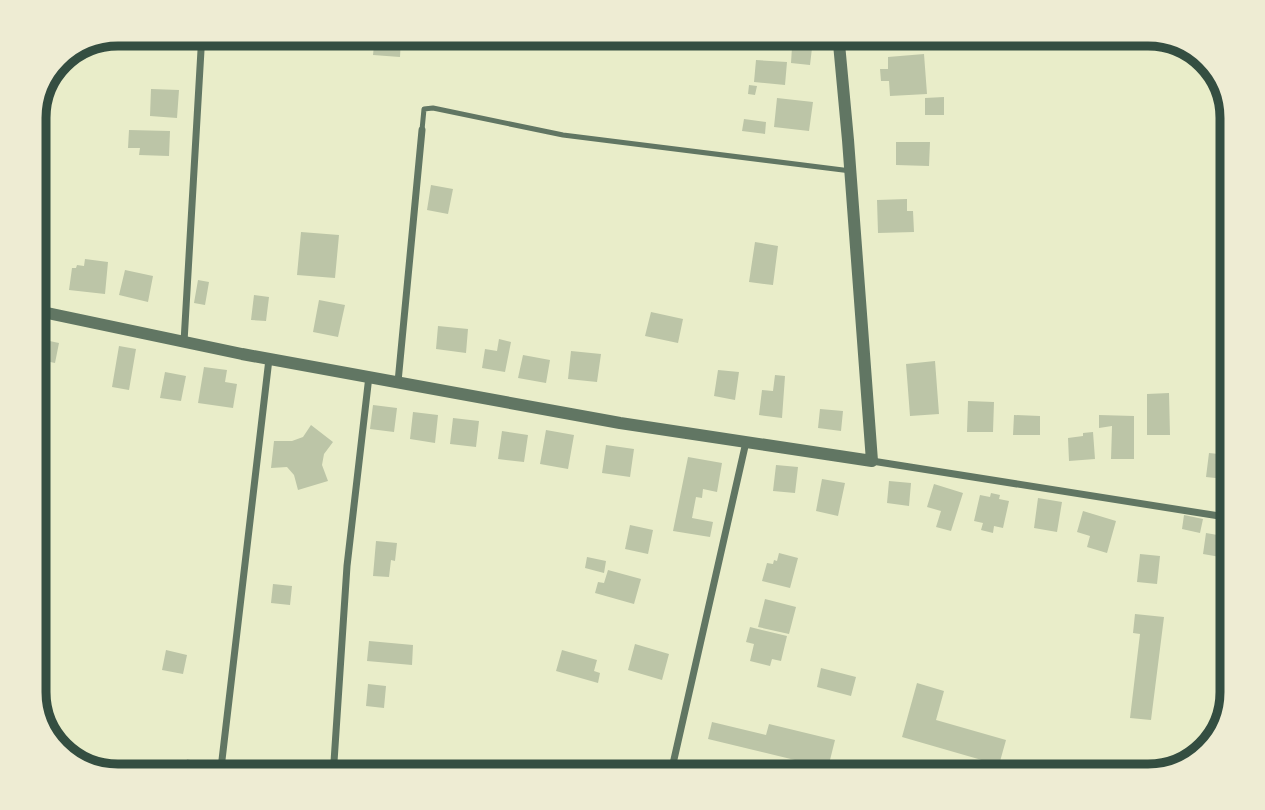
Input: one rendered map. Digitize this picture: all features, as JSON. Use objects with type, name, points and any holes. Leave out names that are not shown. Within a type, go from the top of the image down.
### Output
[{"type":"street","points":[[184,342],[201,46]]},
{"type":"street","points":[[839,46],[872,461]]},
{"type":"street","points":[[398,382],[422,130]]},
{"type":"street","points":[[46,313],[270,359],[620,423],[1220,516]]},
{"type":"street","points":[[221,764],[270,359]]},
{"type":"street","points":[[334,764],[347,566],[369,376]]},
{"type":"street","points":[[673,764],[746,442]]},
{"type":"lane","points":[[422,130],[424,109],[433,108],[563,135],[850,172]]},
{"type":"building","points":[[374,46],[401,46],[400,57],[373,55]]},
{"type":"building","points":[[792,47],[812,48],[810,65],[791,63]]},
{"type":"building","points":[[924,54],[927,94],[890,96],[889,81],[881,81],[880,69],[888,69],[888,57]]},
{"type":"building","points":[[756,60],[787,62],[785,85],[754,82]]},
{"type":"building","points":[[749,85],[757,86],[755,95],[748,94]]},
{"type":"building","points":[[151,89],[179,90],[177,118],[150,116]]},
{"type":"building","points":[[944,97],[944,115],[925,115],[925,98]]},
{"type":"building","points":[[777,98],[813,102],[809,131],[774,127]]},
{"type":"building","points":[[744,119],[766,122],[765,134],[742,131]]},
{"type":"building","points":[[129,130],[170,131],[169,156],[139,155],[140,148],[128,148]]},
{"type":"building","points":[[896,142],[930,142],[929,166],[896,165]]},
{"type":"building","points":[[431,185],[453,189],[448,214],[427,210]]},
{"type":"building","points":[[907,199],[907,211],[913,211],[914,232],[878,233],[877,200]]},
{"type":"building","points":[[301,232],[339,235],[335,278],[297,275]]},
{"type":"building","points":[[755,242],[778,246],[773,285],[749,282]]},
{"type":"building","points":[[85,259],[108,262],[105,294],[69,290],[72,268],[77,265],[84,266]]},
{"type":"building","points":[[125,270],[153,276],[148,302],[119,295]]},
{"type":"building","points":[[198,280],[209,282],[205,305],[194,303]]},
{"type":"building","points":[[254,295],[269,297],[266,321],[251,320]]},
{"type":"building","points":[[319,300],[345,305],[338,337],[313,332]]},
{"type":"building","points":[[651,312],[683,319],[678,343],[645,336]]},
{"type":"building","points":[[438,326],[468,329],[466,353],[436,349]]},
{"type":"building","points":[[499,339],[511,342],[505,372],[482,368],[485,349],[497,351]]},
{"type":"building","points":[[46,340],[59,343],[55,363],[46,361]]},
{"type":"building","points":[[119,346],[136,349],[129,390],[112,387]]},
{"type":"building","points":[[571,351],[601,354],[597,382],[568,379]]},
{"type":"building","points":[[523,355],[550,360],[546,383],[518,378]]},
{"type":"building","points":[[935,361],[939,414],[910,416],[906,364]]},
{"type":"building","points":[[204,367],[227,370],[225,382],[237,384],[233,408],[198,403]]},
{"type":"building","points":[[718,370],[739,372],[735,400],[714,396]]},
{"type":"building","points":[[165,372],[186,376],[181,401],[160,398]]},
{"type":"building","points":[[775,375],[785,376],[782,418],[759,415],[762,390],[773,391]]},
{"type":"building","points":[[1169,393],[1170,435],[1147,435],[1147,394]]},
{"type":"building","points":[[968,401],[994,402],[993,432],[967,432]]},
{"type":"building","points":[[373,405],[397,408],[394,432],[370,429]]},
{"type":"building","points":[[820,409],[843,411],[841,431],[818,428]]},
{"type":"building","points":[[413,412],[438,415],[435,443],[410,439]]},
{"type":"building","points":[[1014,415],[1040,416],[1040,435],[1013,435]]},
{"type":"building","points":[[1099,415],[1134,416],[1134,459],[1111,459],[1112,426],[1099,428]]},
{"type":"building","points":[[453,418],[479,421],[476,447],[450,444]]},
{"type":"building","points":[[311,425],[333,442],[324,454],[322,465],[328,481],[298,490],[294,475],[287,467],[271,468],[274,441],[292,441],[303,437]]},
{"type":"building","points":[[546,430],[574,435],[568,469],[540,464]]},
{"type":"building","points":[[502,431],[528,435],[524,462],[498,459]]},
{"type":"building","points":[[1093,432],[1095,459],[1069,461],[1068,438]]},
{"type":"building","points":[[606,445],[634,449],[630,477],[602,473]]},
{"type":"building","points":[[1209,453],[1220,454],[1220,478],[1206,477]]},
{"type":"building","points":[[688,457],[722,463],[717,492],[703,489],[702,498],[696,497],[692,518],[713,522],[710,537],[673,531]]},
{"type":"building","points":[[776,465],[798,467],[795,493],[773,491]]},
{"type":"building","points":[[822,479],[845,483],[838,516],[816,511]]},
{"type":"building","points":[[889,481],[911,483],[909,506],[887,503]]},
{"type":"building","points":[[934,484],[963,493],[951,531],[936,527],[941,511],[927,507]]},
{"type":"building","points":[[991,493],[1000,495],[999,499],[1009,501],[1003,528],[994,526],[993,533],[981,530],[983,523],[974,521],[980,495],[990,497]]},
{"type":"building","points":[[1038,498],[1062,502],[1057,532],[1034,528]]},
{"type":"building","points":[[1083,511],[1116,521],[1107,553],[1087,547],[1090,536],[1077,532]]},
{"type":"building","points":[[1184,515],[1203,519],[1200,533],[1182,529]]},
{"type":"building","points":[[630,525],[653,530],[648,554],[625,549]]},
{"type":"building","points":[[1206,533],[1220,535],[1220,557],[1203,554]]},
{"type":"building","points":[[376,541],[397,543],[395,561],[391,560],[389,577],[373,576]]},
{"type":"building","points":[[779,553],[798,558],[790,588],[762,581],[767,563],[773,564],[774,560],[777,561]]},
{"type":"building","points":[[1140,554],[1160,556],[1157,584],[1137,582]]},
{"type":"building","points":[[587,557],[606,561],[604,573],[585,568]]},
{"type":"building","points":[[608,570],[641,579],[634,604],[595,593],[598,582],[604,583]]},
{"type":"building","points":[[273,584],[292,586],[290,605],[271,603]]},
{"type":"building","points":[[765,599],[796,607],[789,634],[758,627]]},
{"type":"building","points":[[1135,614],[1164,617],[1151,720],[1130,718],[1140,634],[1133,633]]},
{"type":"building","points":[[750,627],[787,636],[781,661],[772,659],[770,666],[750,661],[754,644],[746,642]]},
{"type":"building","points":[[369,641],[413,645],[412,665],[367,661]]},
{"type":"building","points":[[635,644],[669,654],[662,680],[628,670]]},
{"type":"building","points":[[166,650],[187,655],[183,674],[162,670]]},
{"type":"building","points":[[562,650],[597,660],[594,671],[600,673],[598,683],[556,671]]},
{"type":"building","points":[[821,668],[856,677],[851,696],[817,687]]},
{"type":"building","points":[[917,683],[944,691],[936,720],[1006,740],[999,764],[996,764],[902,737]]},
{"type":"building","points":[[368,684],[386,686],[384,708],[366,706]]},
{"type":"building","points":[[712,722],[766,735],[769,724],[835,740],[829,764],[811,764],[708,739]]},
{"type":"building","points":[[187,759],[197,762],[197,764],[186,764]]}]
